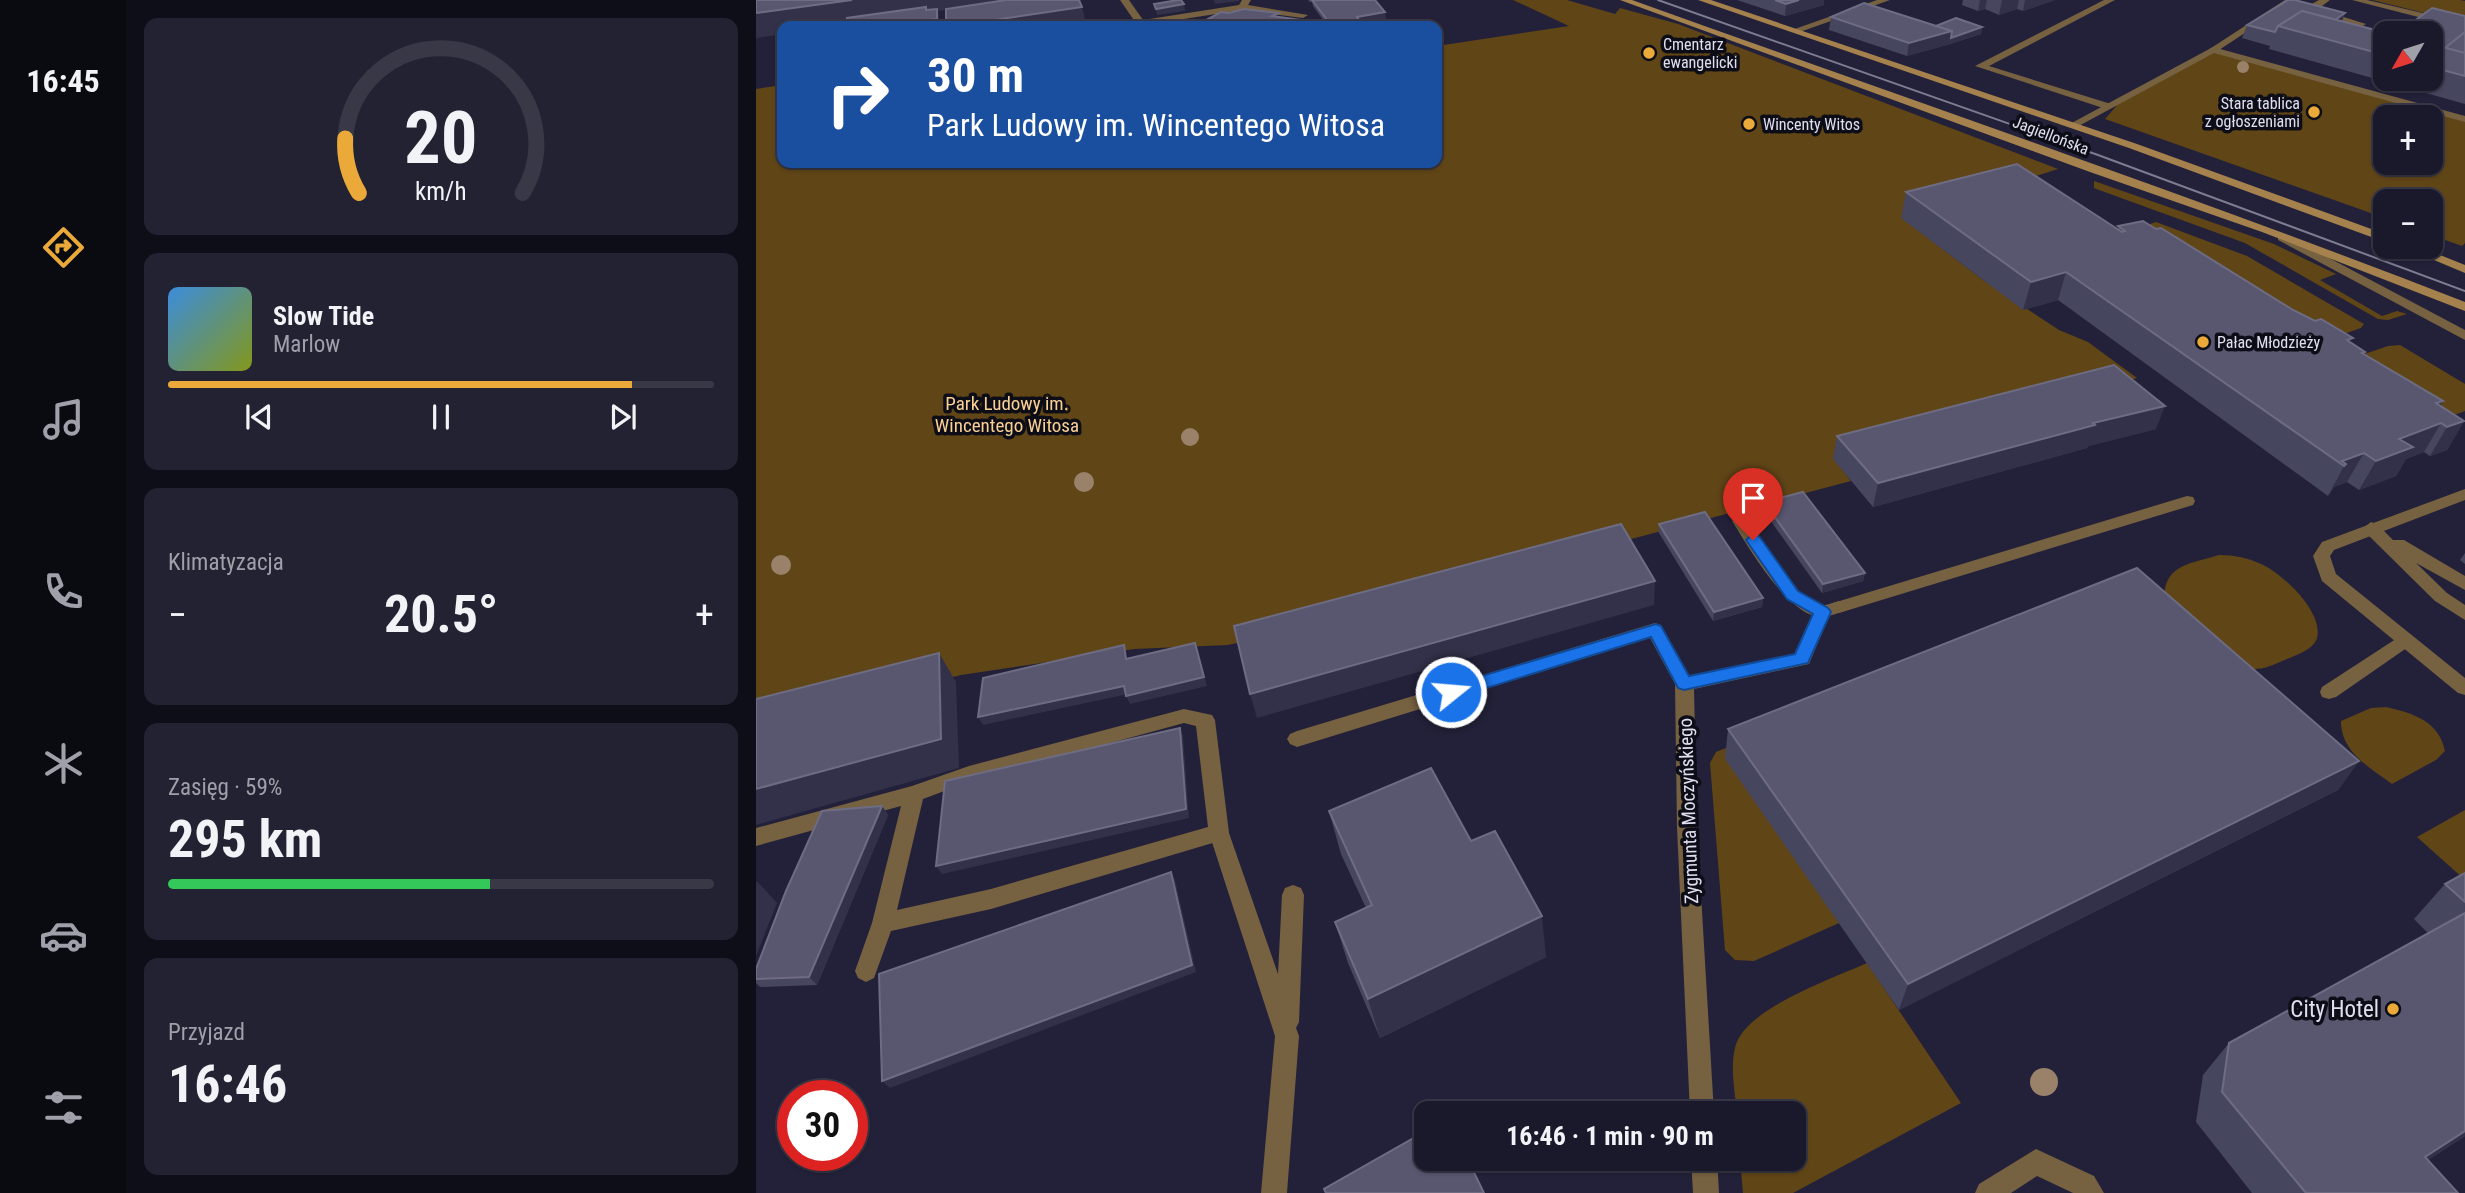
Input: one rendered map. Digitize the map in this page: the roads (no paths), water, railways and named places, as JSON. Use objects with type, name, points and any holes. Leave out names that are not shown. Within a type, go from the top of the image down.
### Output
[{"type":"main road","name":"Jagiellońska","points":[[1624,0],[2105,174],[2266,229],[2465,307]]},
{"type":"main road","name":"Jagiellońska","points":[[1702,0],[2373,234]]},
{"type":"main road","points":[[2440,259],[2465,269]]},
{"type":"street","points":[[1124,0],[1140,21]]},
{"type":"street","points":[[1794,32],[1886,0]]},
{"type":"street","points":[[2107,106],[1980,66],[2111,0]]},
{"type":"street","points":[[2071,127],[2213,50],[2291,0]]},
{"type":"street","points":[[2326,0],[2311,8],[2361,23]]},
{"type":"street","points":[[2356,0],[2465,26]]},
{"type":"street","points":[[1157,21],[1245,4],[1303,15]]},
{"type":"street","points":[[2213,50],[2465,120]]},
{"type":"street","points":[[2266,229],[2465,335]]},
{"type":"street","points":[[2465,494],[2328,546],[2321,556],[2328,577],[2465,688]]},
{"type":"street","points":[[1740,521],[1792,595],[1831,609],[2187,501]]},
{"type":"street","points":[[2371,528],[2465,584]]},
{"type":"street","points":[[2371,528],[2441,597],[2465,614]]},
{"type":"street","points":[[1297,738],[1656,630],[1684,684],[1802,659],[1831,609]]},
{"type":"street","points":[[2329,692],[2405,640]]},
{"type":"street","name":"Zygmunta Moczyńskiego","points":[[1684,684],[1687,827],[1701,1101]]},
{"type":"street","points":[[756,837],[914,794],[969,774],[1184,716],[1205,720],[1219,833],[1286,1032]]},
{"type":"street","points":[[866,971],[883,923],[914,794]]},
{"type":"street","points":[[883,923],[991,899],[1219,833]]},
{"type":"street","points":[[1274,1193],[1293,895]]},
{"type":"street","points":[[1988,1193],[2036,1162],[2085,1185],[2091,1193]]},
{"type":"street","points":[[1705,1171],[1706,1193]]},
{"type":"tram line","points":[[1658,0],[2098,155],[2465,291]]},
{"type":"place","name":"Cmentarz ewangelicki","points":[[1649,53]]},
{"type":"place","name":"Stara tablica z ogłoszeniami","points":[[2314,112]]},
{"type":"place","name":"Wincenty Witos","points":[[1749,124]]},
{"type":"place","name":"Pałac Młodzieży","points":[[2203,342]]},
{"type":"place","name":"City Hotel","points":[[2393,1009]]},
{"type":"park label","name":"Park Ludowy im. Wincentego Witosa","points":[[1007,414]]}]
